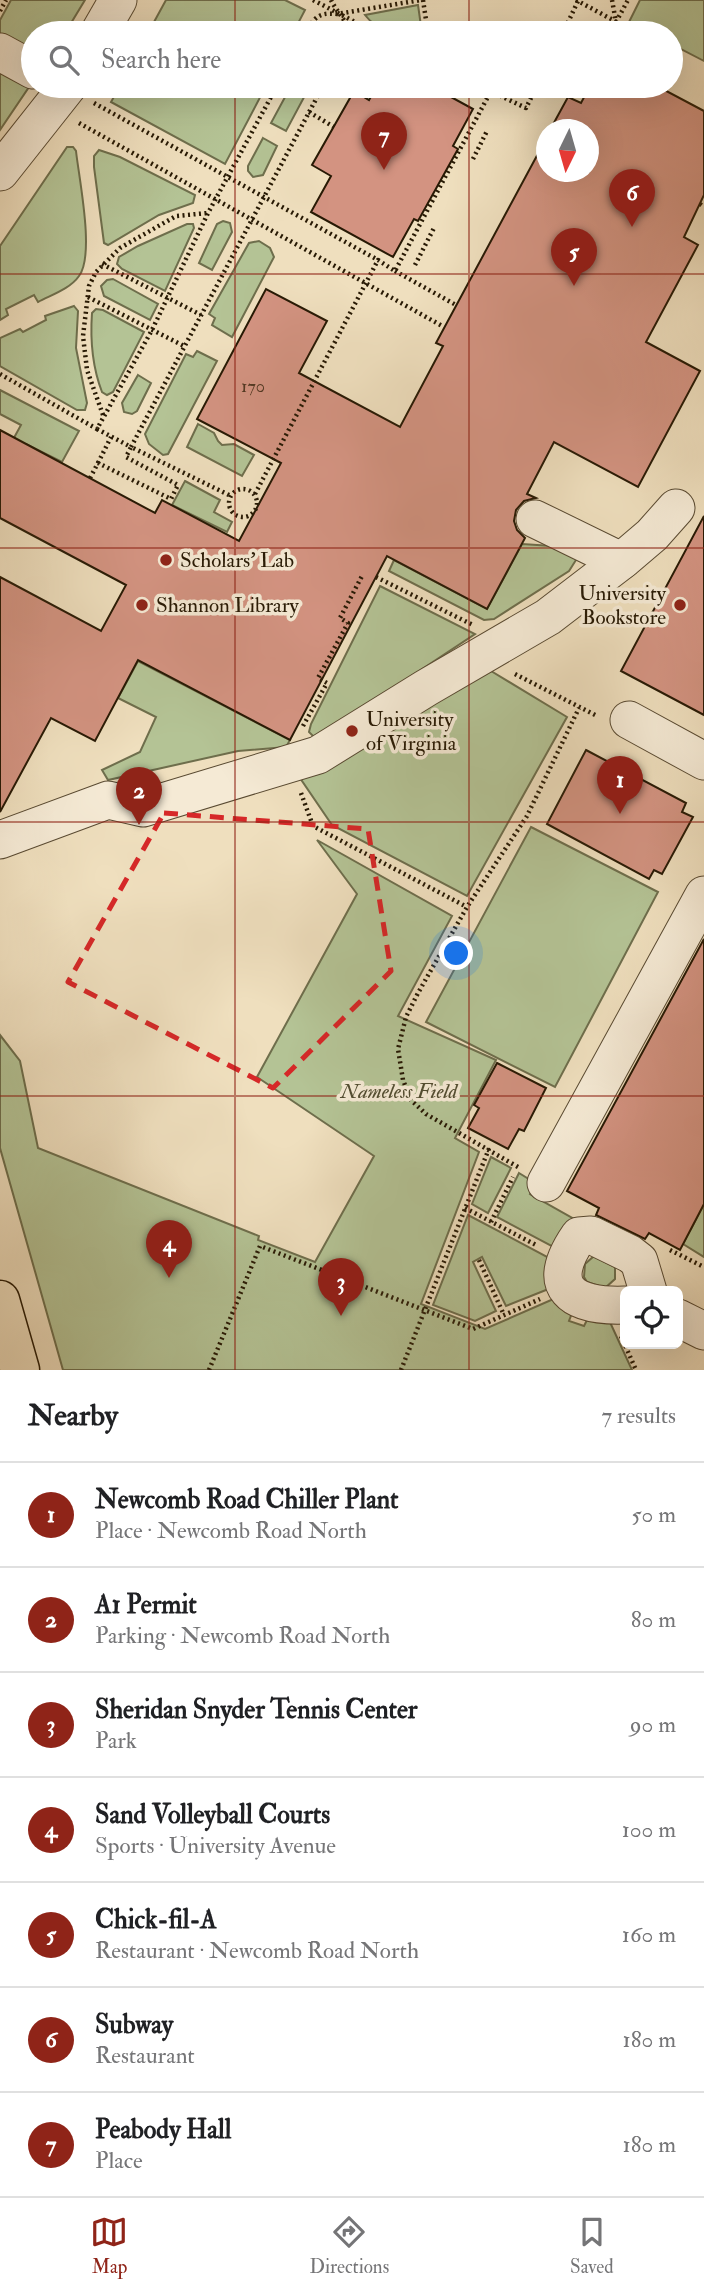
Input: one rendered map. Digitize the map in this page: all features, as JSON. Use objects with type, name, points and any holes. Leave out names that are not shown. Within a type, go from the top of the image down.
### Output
[{"type":"main road","points":[[0,1300],[20,1370]]},
{"type":"street","points":[[106,21],[118,0]]},
{"type":"street","points":[[0,52],[21,63]]},
{"type":"street","points":[[0,172],[57,98]]},
{"type":"street","points":[[0,840],[108,800],[143,808],[318,755],[548,617],[652,535],[676,508]]},
{"type":"street","points":[[535,520],[621,561]]},
{"type":"street","points":[[628,720],[704,761]]},
{"type":"street","points":[[545,1182],[704,895]]},
{"type":"street","points":[[620,1305],[590,1304],[576,1299],[567,1289],[563,1272],[570,1248],[579,1236],[591,1236],[630,1254],[639,1261],[646,1286]]},
{"type":"street","points":[[683,1320],[704,1331]]},
{"type":"path","points":[[0,11],[6,0]]},
{"type":"path","points":[[313,0],[351,21]]},
{"type":"path","points":[[331,0],[343,21]]},
{"type":"path","points":[[312,21],[314,17],[324,13],[337,14],[422,0],[426,21]]},
{"type":"path","points":[[612,0],[616,21]]},
{"type":"path","points":[[617,21],[628,0]]},
{"type":"path","points":[[568,21],[577,1],[614,21]]},
{"type":"path","points":[[85,98],[456,305]]},
{"type":"path","points":[[97,429],[152,330],[208,213],[270,98]]},
{"type":"path","points":[[98,463],[171,499],[178,485],[126,457],[316,98]]},
{"type":"path","points":[[395,271],[487,98]]},
{"type":"path","points":[[505,98],[526,108],[531,98]]},
{"type":"path","points":[[309,112],[334,127]]},
{"type":"path","points":[[79,123],[444,327]]},
{"type":"path","points":[[472,159],[487,131]]},
{"type":"path","points":[[104,416],[87,370],[83,336],[89,286],[102,264],[120,248],[176,216],[208,213]]},
{"type":"path","points":[[415,265],[435,226]]},
{"type":"path","points":[[255,494],[378,260]]},
{"type":"path","points":[[102,264],[201,315]]},
{"type":"path","points":[[88,297],[184,346]]},
{"type":"path","points":[[0,374],[111,437],[231,496]]},
{"type":"path","points":[[90,478],[111,437]]},
{"type":"path","points":[[239,489],[250,490],[255,494],[256,509],[253,514],[242,517],[232,512],[229,501],[231,496],[239,489]]},
{"type":"path","points":[[300,730],[327,683],[318,678],[348,623],[340,618],[362,576]]},
{"type":"path","points":[[376,578],[481,629]]},
{"type":"path","points":[[401,1370],[489,1148],[426,1114],[411,1100],[403,1080],[398,1049],[412,1005],[467,907],[527,816],[579,708],[510,671]]},
{"type":"path","points":[[302,795],[313,826],[467,907]]},
{"type":"path","points":[[465,1208],[566,1261]]},
{"type":"path","points":[[209,1370],[260,1246],[473,1329],[530,1303]]},
{"type":"path","points":[[478,1260],[504,1315]]},
{"type":"highlighted area","points":[[164,813],[368,829],[391,971],[273,1088],[68,982]]},
{"type":"green space","points":[[11,0],[85,0],[72,21],[21,21],[21,51],[0,41],[0,20]]},
{"type":"green space","points":[[166,0],[285,0],[305,10],[299,21],[155,21]]},
{"type":"green space","points":[[640,0],[704,0],[704,61],[683,50],[683,21],[630,21]]},
{"type":"green space","points":[[418,5],[420,21],[370,21],[365,15]]},
{"type":"green space","points":[[0,68],[21,79],[22,98],[0,130]]},
{"type":"green space","points":[[113,98],[260,98],[225,164],[111,102]]},
{"type":"green space","points":[[285,98],[304,98],[286,131],[271,123]]},
{"type":"green space","points":[[263,138],[277,146],[263,175],[253,177],[248,166]]},
{"type":"green space","points":[[67,147],[73,147],[76,151],[80,179],[86,235],[84,266],[75,281],[66,288],[38,302],[34,295],[6,309],[8,315],[0,320],[0,246]]},
{"type":"green space","points":[[99,150],[120,157],[195,195],[193,203],[159,215],[108,245],[104,243],[94,167],[94,156]]},
{"type":"green space","points":[[223,221],[230,223],[232,232],[212,270],[199,263],[217,224]]},
{"type":"green space","points":[[187,224],[193,224],[194,228],[165,291],[117,264],[119,257],[138,246]]},
{"type":"green space","points":[[259,241],[270,248],[274,257],[232,337],[212,325],[215,318],[209,314],[249,243]]},
{"type":"green space","points":[[113,279],[158,304],[150,320],[104,296],[101,286],[107,280]]},
{"type":"green space","points":[[74,306],[78,311],[76,348],[87,403],[85,410],[77,410],[0,366],[0,338],[20,329],[23,332],[46,320],[45,316]]},
{"type":"green space","points":[[96,309],[103,310],[144,332],[113,392],[107,395],[102,392],[92,353],[92,313]]},
{"type":"green space","points":[[197,351],[217,361],[168,454],[163,455],[149,444],[145,434],[186,354],[193,357]]},
{"type":"green space","points":[[138,375],[151,383],[137,411],[132,414],[124,412],[122,403]]},
{"type":"green space","points":[[0,390],[79,431],[62,462],[26,444],[9,447],[21,425],[0,414]]},
{"type":"green space","points":[[198,424],[214,433],[222,445],[234,444],[254,455],[242,476],[187,447]]},
{"type":"green space","points":[[185,481],[220,500],[214,512],[232,522],[227,532],[172,505]]},
{"type":"green space","points":[[522,544],[567,547],[577,553],[576,560],[569,571],[494,619],[484,620],[389,571],[394,560],[487,609]]},
{"type":"green space","points":[[380,586],[475,634],[321,736],[314,737],[309,732],[311,724]]},
{"type":"green space","points":[[138,661],[290,740],[286,747],[238,751],[108,780],[102,770],[140,752],[156,717],[118,698]]},
{"type":"green space","points":[[491,671],[567,717],[467,896],[332,825],[298,775]]},
{"type":"green space","points":[[531,827],[658,892],[555,1087],[426,1022]]},
{"type":"green space","name":"Nameless Field","points":[[317,840],[452,916],[398,1016],[496,1060],[455,1138],[479,1152],[421,1304],[485,1329],[558,1297],[572,1313],[569,1321],[584,1326],[587,1320],[609,1320],[620,1349],[632,1370],[63,1370],[0,1148],[0,1035],[20,1061],[38,1148],[259,1236],[258,1240],[315,1262],[374,1156],[257,1077],[357,894]]},
{"type":"green space","points":[[491,1157],[511,1168],[488,1213],[472,1204]]},
{"type":"green space","points":[[519,1173],[535,1183],[530,1194],[574,1219],[559,1250],[497,1217]]},
{"type":"green space","points":[[704,1204],[704,1257],[683,1244]]},
{"type":"green space","points":[[468,1215],[553,1260],[551,1288],[506,1306],[482,1257],[473,1262],[496,1311],[475,1321],[433,1305]]},
{"type":"green space","points":[[594,1256],[615,1267],[615,1279],[605,1288],[587,1282],[584,1277],[585,1264]]},
{"type":"building","points":[[350,98],[453,98],[473,109],[453,146],[458,149],[418,221],[414,219],[393,257],[311,212],[331,176],[312,165]]},
{"type":"building","points":[[567,98],[581,103],[584,98],[680,98],[704,111],[704,195],[684,237],[698,245],[646,342],[700,371],[638,487],[554,442],[527,494],[536,498],[524,501],[516,510],[514,521],[517,530],[525,538],[487,609],[387,556],[290,740],[138,660],[95,741],[51,718],[0,812],[0,577],[101,631],[126,585],[0,518],[0,430],[155,513],[162,500],[239,541],[281,463],[197,419],[266,289],[327,321],[299,373],[400,427],[443,346],[436,343],[536,157],[536,182],[599,182],[599,119],[556,119]]},
{"type":"building","name":"University Bookstore","points":[[704,516],[704,715],[621,671]]},
{"type":"building","points":[[586,750],[686,803],[682,812],[693,817],[662,874],[654,870],[649,879],[547,824]]},
{"type":"building","points":[[704,939],[704,1204],[680,1250],[649,1233],[645,1239],[596,1215],[599,1208],[567,1191]]},
{"type":"building","points":[[497,1063],[546,1088],[524,1131],[519,1129],[508,1149],[468,1128],[479,1108],[474,1105]]},
{"type":"place","name":"Peabody Hall","points":[[384,170]]},
{"type":"place","name":"Subway","points":[[632,227]]},
{"type":"place","name":"Chick-fil-A","points":[[574,286]]},
{"type":"place","name":"Scholars' Lab","points":[[166,560]]},
{"type":"place","name":"Shannon Library","points":[[142,605]]},
{"type":"place","name":"University Bookstore","points":[[680,605]]},
{"type":"place","name":"University of Virginia","points":[[352,731]]},
{"type":"place","name":"Newcomb Road Chiller Plant","points":[[620,814]]},
{"type":"place","name":"A1 Permit","points":[[139,825]]},
{"type":"place","name":"Sand Volleyball Courts","points":[[169,1278]]},
{"type":"place","name":"Sheridan Snyder Tennis Center","points":[[341,1316]]}]
